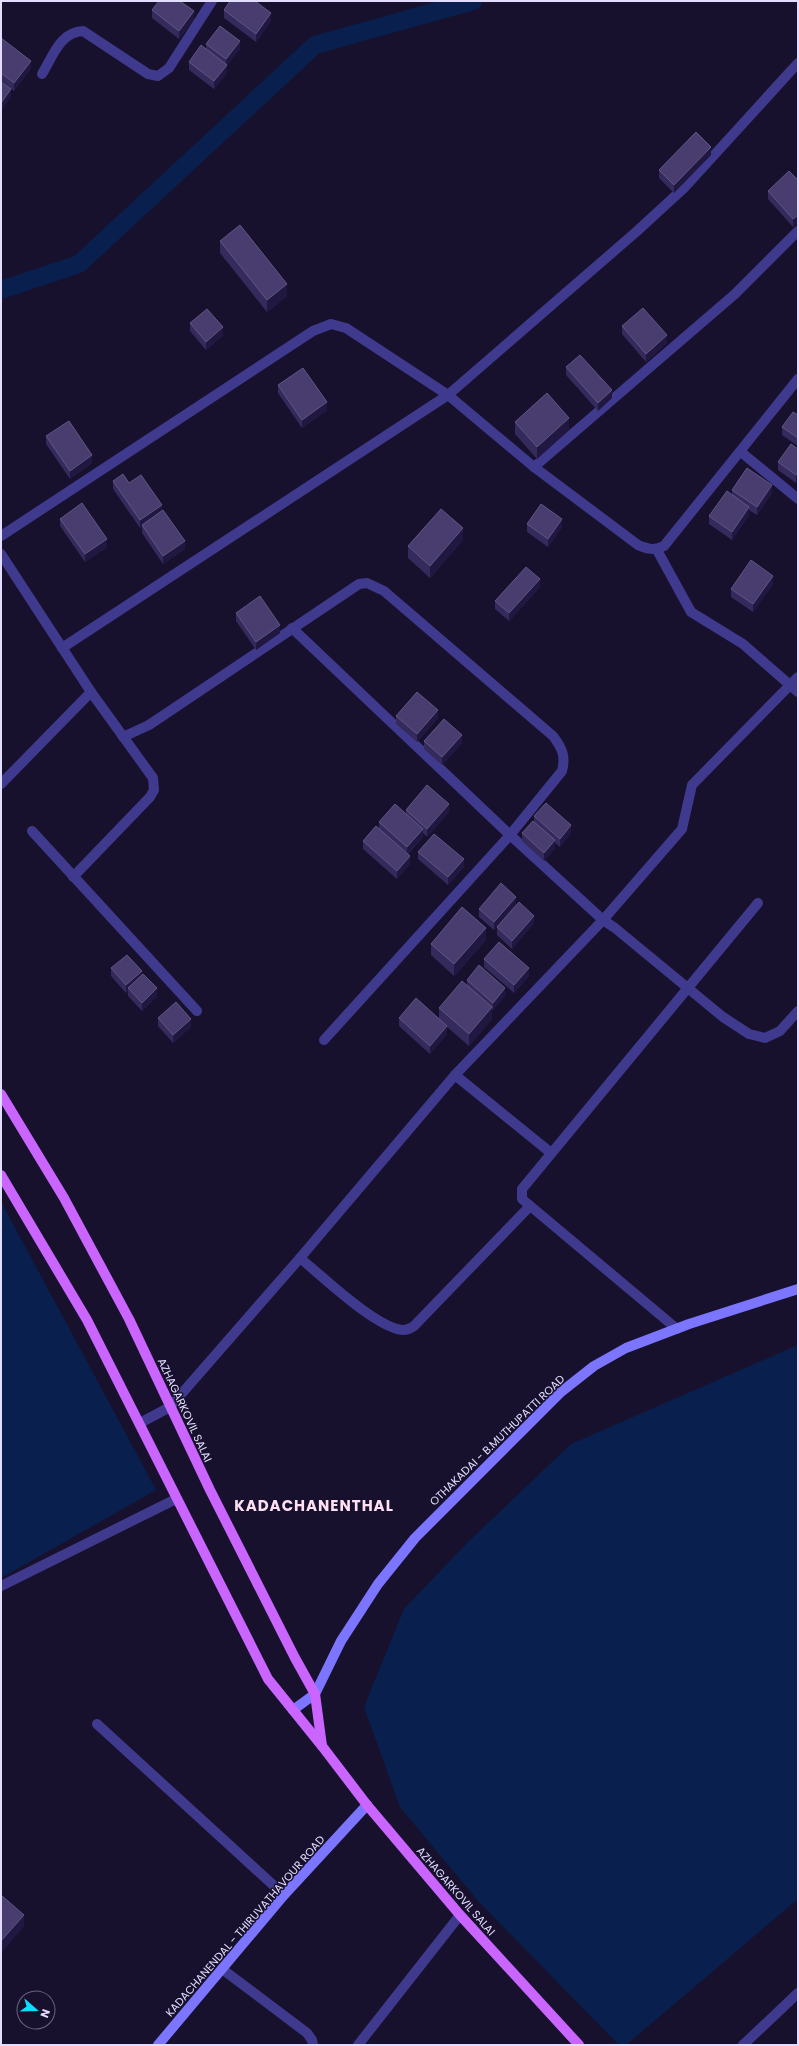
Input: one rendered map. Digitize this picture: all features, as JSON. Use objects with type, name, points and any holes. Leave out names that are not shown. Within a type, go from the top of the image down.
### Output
[{"type":"main road","name":"AZHAGARKOVIL SALAI","points":[[1,1094],[79,1225],[130,1319],[170,1407],[295,1658],[315,1694],[322,1746]]},
{"type":"main road","name":"AZHAGARKOVIL SALAI","points":[[1,1175],[87,1320],[268,1679],[367,1805],[460,1915],[579,2045]]},
{"type":"main road","name":"OTHAKADAI - B.MUTHUPATTI ROAD","points":[[293,1710],[315,1694],[341,1641],[378,1584],[415,1538],[561,1392],[594,1366],[626,1348],[677,1329],[798,1289]]},
{"type":"main road","name":"KADACHANENDAL - THIRUVATHAVOUR ROAD","points":[[158,2045],[284,1896],[367,1805]]},
{"type":"street","points":[[42,74],[64,37],[74,32],[83,31],[148,74],[158,76],[169,68],[212,1]]},
{"type":"street","points":[[62,648],[448,395],[636,232],[684,187],[798,63]]},
{"type":"street","points":[[534,467],[735,294],[798,231]]},
{"type":"street","points":[[1,536],[313,331],[331,324],[346,328],[448,395],[534,467],[638,545],[648,550],[657,550],[664,546],[741,452],[798,379]]},
{"type":"street","points":[[741,452],[798,499]]},
{"type":"street","points":[[657,550],[691,612],[743,644],[794,689]]},
{"type":"street","points":[[1,554],[62,648],[153,778],[154,790],[150,797],[73,877]]},
{"type":"street","points":[[123,737],[149,725],[359,584],[367,583],[376,586],[553,736],[563,748],[565,762],[562,771],[510,835],[324,1040]]},
{"type":"street","points":[[292,628],[510,835],[602,920],[615,928],[723,1017],[749,1034],[765,1038],[780,1031],[798,1011]]},
{"type":"street","points":[[140,1423],[170,1407],[300,1258],[455,1075],[602,920],[682,829],[692,785],[794,689],[798,677]]},
{"type":"street","points":[[1,784],[92,692]]},
{"type":"street","points":[[32,832],[197,1011]]},
{"type":"street","points":[[677,1329],[522,1199],[522,1189],[687,987],[758,903]]},
{"type":"street","points":[[455,1075],[551,1153]]},
{"type":"street","points":[[300,1258],[370,1315],[391,1327],[404,1330],[414,1326],[530,1206]]},
{"type":"street","points":[[1,1586],[176,1499]]},
{"type":"street","points":[[97,1724],[284,1896]]},
{"type":"street","points":[[358,2045],[460,1915]]},
{"type":"street","points":[[222,1969],[307,2033],[312,2040],[313,2045]]},
{"type":"street","points":[[743,2045],[798,1993]]},
{"type":"water","points":[[1,1202],[156,1490],[1,1578]]},
{"type":"water","points":[[798,1345],[798,1899],[626,2045],[619,2045],[479,1902],[400,1807],[364,1707],[404,1609],[467,1543],[571,1444]]},
{"type":"building","points":[[159,1],[180,1],[194,11],[179,31],[152,10]]},
{"type":"building","points":[[230,1],[255,1],[271,13],[256,34],[224,10]]},
{"type":"building","points":[[220,26],[240,41],[226,59],[206,44]]},
{"type":"building","points":[[1,38],[31,61],[14,83],[1,73]]},
{"type":"building","points":[[201,45],[227,65],[214,81],[189,62]]},
{"type":"building","points":[[1,82],[11,89],[1,103]]},
{"type":"building","points":[[696,132],[711,147],[674,185],[659,170]]},
{"type":"building","points":[[789,171],[798,180],[798,215],[793,219],[768,191]]},
{"type":"building","points":[[240,225],[287,284],[267,300],[220,241]]},
{"type":"building","points":[[643,308],[667,335],[646,354],[622,326]]},
{"type":"building","points":[[207,309],[223,327],[206,342],[190,323]]},
{"type":"building","points":[[580,355],[612,390],[598,403],[566,367]]},
{"type":"building","points":[[303,368],[327,402],[302,420],[278,385]]},
{"type":"building","points":[[547,393],[569,418],[537,447],[515,422]]},
{"type":"building","points":[[793,412],[798,415],[798,438],[782,427]]},
{"type":"building","points":[[69,421],[92,455],[70,471],[46,436]]},
{"type":"building","points":[[791,444],[798,449],[798,472],[796,475],[778,462]]},
{"type":"building","points":[[747,468],[772,485],[757,507],[732,490]]},
{"type":"building","points":[[123,474],[129,483],[141,475],[162,505],[140,520],[113,481]]},
{"type":"building","points":[[727,491],[749,507],[732,532],[709,516]]},
{"type":"building","points":[[82,503],[107,539],[85,554],[60,519]]},
{"type":"building","points":[[541,504],[562,519],[548,539],[527,524]]},
{"type":"building","points":[[441,509],[463,528],[430,566],[408,546]]},
{"type":"building","points":[[163,510],[185,541],[163,556],[142,525]]},
{"type":"building","points":[[751,560],[773,576],[753,604],[731,589]]},
{"type":"building","points":[[526,567],[540,579],[509,613],[495,601]]},
{"type":"building","points":[[260,596],[280,625],[256,642],[236,613]]},
{"type":"building","points":[[417,692],[438,710],[417,734],[396,716]]},
{"type":"building","points":[[444,719],[462,735],[442,757],[424,741]]},
{"type":"building","points":[[427,785],[449,804],[427,829],[406,810]]},
{"type":"building","points":[[546,803],[571,825],[560,839],[534,816]]},
{"type":"building","points":[[395,804],[423,829],[407,847],[379,822]]},
{"type":"building","points":[[533,821],[555,840],[544,853],[522,833]]},
{"type":"building","points":[[376,826],[410,856],[397,871],[363,841]]},
{"type":"building","points":[[434,834],[464,859],[448,877],[418,852]]},
{"type":"building","points":[[501,883],[516,897],[494,922],[479,909]]},
{"type":"building","points":[[519,902],[534,916],[512,941],[497,927]]},
{"type":"building","points":[[462,907],[486,928],[454,964],[431,944]]},
{"type":"building","points":[[499,942],[529,968],[514,985],[484,959]]},
{"type":"building","points":[[127,955],[142,971],[126,985],[111,968]]},
{"type":"building","points":[[479,965],[505,988],[493,1003],[467,980]]},
{"type":"building","points":[[143,974],[157,988],[142,1003],[128,988]]},
{"type":"building","points":[[462,981],[492,1007],[469,1034],[439,1008]]},
{"type":"building","points":[[416,998],[447,1026],[430,1046],[399,1018]]},
{"type":"building","points":[[176,1002],[191,1019],[173,1035],[158,1018]]},
{"type":"building","points":[[1,1895],[24,1915],[1,1941]]},
{"type":"waterway","points":[[1,290],[79,264],[315,45],[473,1]]},
{"type":"district","name":"KADACHANENTHAL","points":[[314,1505]]}]
